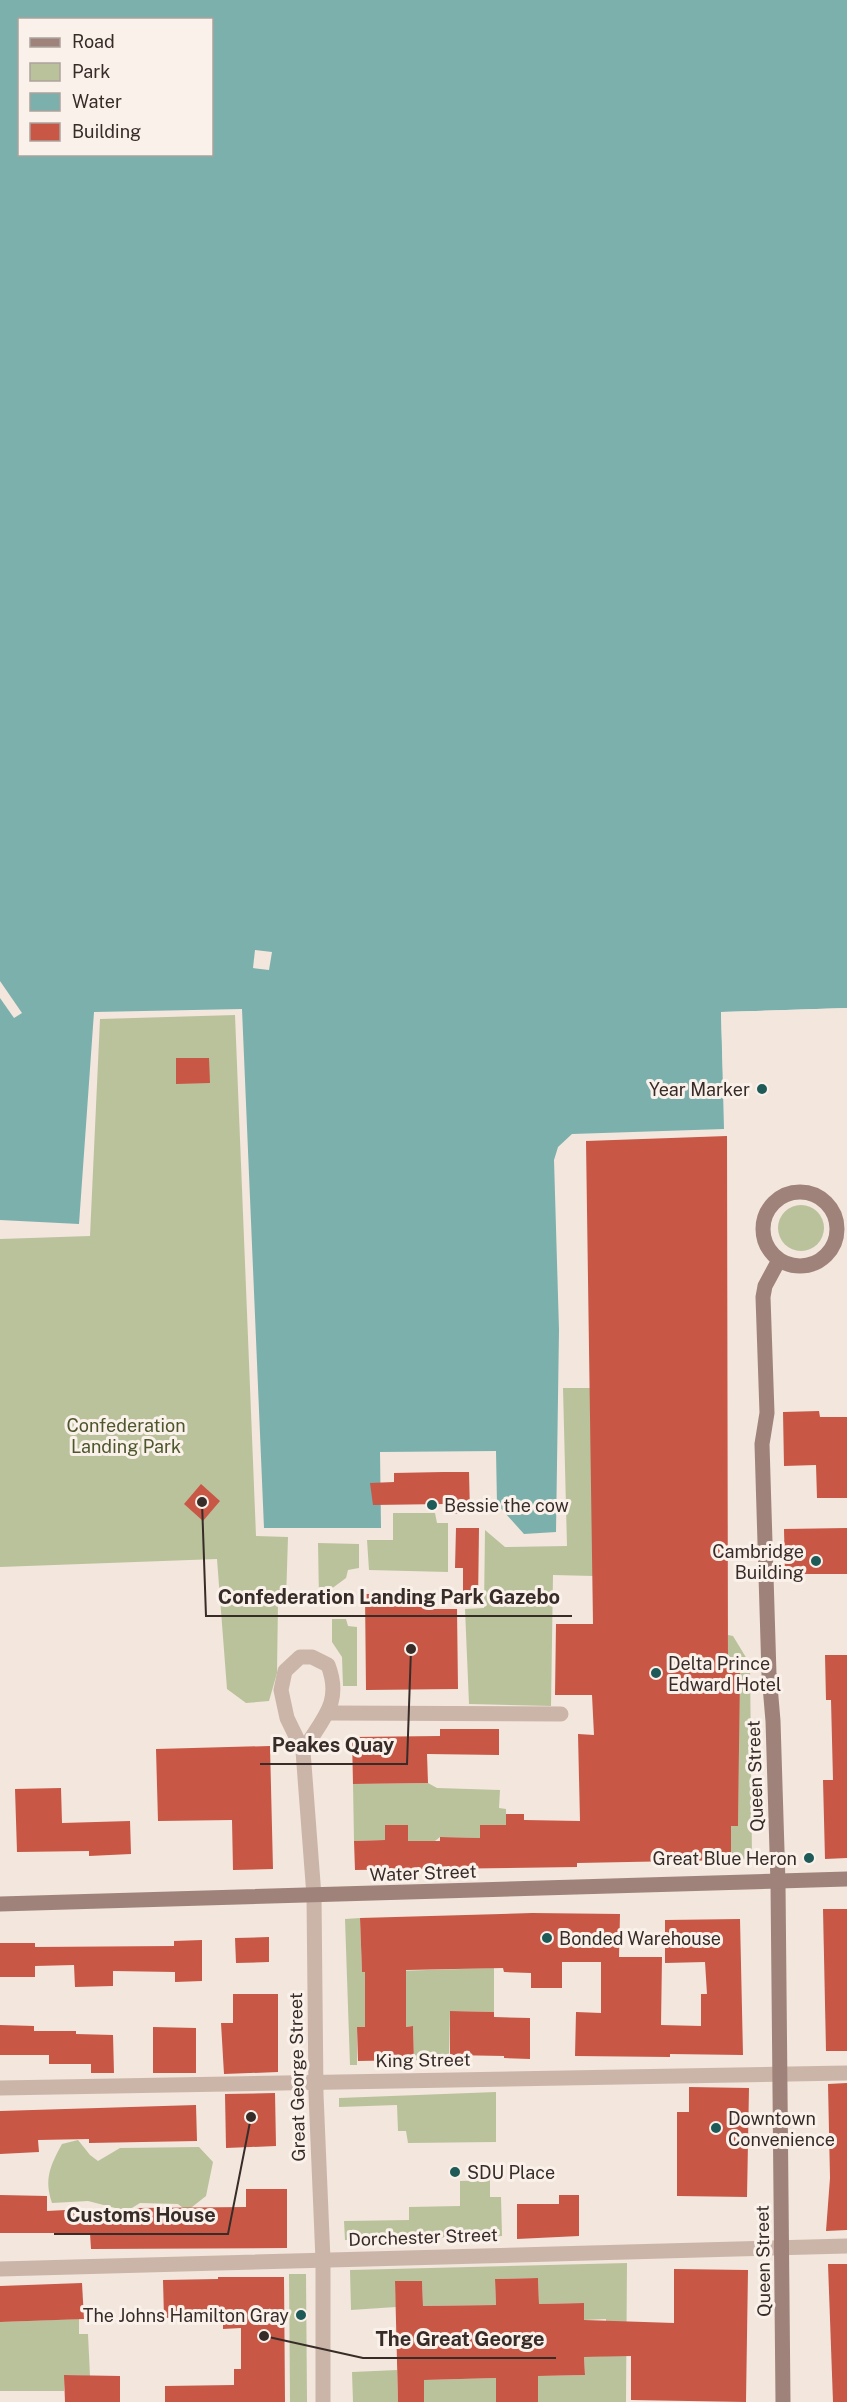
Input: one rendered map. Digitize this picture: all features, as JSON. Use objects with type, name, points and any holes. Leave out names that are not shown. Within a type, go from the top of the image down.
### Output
[{"type":"street","points":[[792,1192],[816,1195],[834,1212],[838,1224],[833,1248],[825,1258],[803,1267],[790,1266],[779,1260],[770,1252],[764,1241],[765,1216],[771,1205],[792,1192]]},
{"type":"street","name":"Queen Street","points":[[779,1260],[765,1286],[763,1297],[767,1413],[762,1444],[768,1663],[773,1720],[778,1882],[783,2402]]},
{"type":"street","name":"Great George Street","points":[[303,1751],[328,1713],[333,1700],[334,1689],[328,1665],[312,1657],[300,1657],[285,1671],[281,1690],[287,1718],[303,1751],[314,1896],[316,2082],[323,2260],[323,2402]]},
{"type":"street","points":[[328,1713],[561,1714]]},
{"type":"street","name":"Water Street","points":[[0,1904],[847,1879]]},
{"type":"street","name":"King Street","points":[[0,2088],[847,2073]]},
{"type":"street","name":"Dorchester Street","points":[[0,2269],[847,2246]]},
{"type":"green space","name":"Confederation Landing Park","points":[[235,1015],[256,1536],[288,1537],[286,1600],[278,1601],[277,1673],[269,1701],[246,1703],[227,1689],[217,1559],[0,1567],[0,1239],[90,1236],[100,1019]]},
{"type":"green space","points":[[801,1205],[817,1212],[824,1228],[817,1244],[801,1251],[785,1244],[778,1228],[785,1212]]},
{"type":"green space","points":[[563,1388],[590,1388],[594,1576],[553,1575],[551,1706],[469,1704],[465,1609],[484,1608],[485,1530],[505,1547],[567,1546]]},
{"type":"green space","points":[[393,1513],[435,1513],[437,1523],[448,1523],[448,1572],[369,1570],[367,1540],[393,1540]]},
{"type":"green space","points":[[318,1543],[359,1544],[359,1568],[348,1570],[346,1578],[319,1598]]},
{"type":"green space","points":[[332,1619],[346,1619],[348,1626],[357,1627],[357,1686],[343,1686],[342,1657],[332,1642]]},
{"type":"green space","points":[[728,1635],[733,1636],[750,1664],[752,1859],[731,1860],[731,1826],[738,1826],[739,1670],[728,1670]]},
{"type":"green space","points":[[428,1783],[437,1788],[500,1790],[499,1808],[506,1809],[506,1826],[481,1825],[480,1838],[440,1837],[435,1841],[408,1841],[408,1825],[385,1840],[354,1841],[353,1784]]},
{"type":"green space","points":[[360,1918],[362,1972],[494,1968],[494,2012],[450,2011],[449,2059],[414,2060],[413,2026],[406,2027],[365,1983],[365,2027],[357,2027],[357,2065],[350,2065],[345,1919]]},
{"type":"green space","points":[[496,2092],[496,2142],[408,2143],[406,2131],[398,2131],[397,2105],[339,2107],[339,2098]]},
{"type":"green space","points":[[78,2140],[98,2161],[120,2148],[199,2147],[213,2162],[206,2196],[187,2211],[178,2204],[140,2203],[127,2211],[88,2201],[52,2203],[48,2180],[54,2159],[62,2144]]},
{"type":"green space","points":[[490,2180],[490,2197],[501,2197],[502,2236],[345,2240],[344,2221],[409,2220],[409,2207],[460,2206],[460,2181]]},
{"type":"green space","points":[[627,2263],[626,2402],[538,2402],[538,2376],[585,2375],[584,2357],[607,2356],[606,2319],[584,2320],[584,2303],[539,2304],[538,2278],[495,2279],[496,2305],[423,2306],[422,2281],[395,2281],[396,2307],[351,2310],[350,2270]]},
{"type":"green space","points":[[289,2274],[306,2274],[307,2402],[290,2402]]},
{"type":"green space","points":[[79,2319],[79,2334],[88,2334],[90,2376],[65,2375],[64,2391],[0,2391],[0,2322]]},
{"type":"green space","points":[[397,2370],[398,2402],[353,2402],[352,2372]]},
{"type":"green space","points":[[496,2378],[496,2402],[424,2402],[424,2380]]},
{"type":"water","points":[[0,0],[847,0],[847,1008],[721,1012],[724,1129],[572,1134],[558,1147],[554,1160],[559,1330],[556,1532],[524,1534],[497,1504],[496,1451],[380,1452],[381,1528],[264,1528],[242,1009],[94,1012],[79,1224],[0,1220]]},
{"type":"pier","points":[[255,950],[272,952],[269,970],[253,968]]},
{"type":"pier","points":[[0,981],[22,1013],[14,1018],[0,998]]},
{"type":"pier","points":[[847,1008],[847,1011],[724,1015],[727,1123],[725,1132],[721,1012]]},
{"type":"building","points":[[176,1058],[209,1058],[210,1083],[176,1084]]},
{"type":"building","points":[[727,1136],[728,1670],[740,1670],[738,1826],[731,1826],[731,1860],[577,1863],[577,1867],[355,1870],[354,1841],[385,1840],[385,1825],[408,1825],[408,1841],[440,1841],[440,1837],[480,1838],[480,1825],[506,1825],[506,1814],[524,1814],[524,1820],[580,1821],[578,1734],[594,1735],[592,1695],[555,1695],[556,1624],[593,1624],[586,1141]]},
{"type":"building","points":[[819,1411],[820,1417],[847,1417],[847,1498],[817,1498],[816,1465],[784,1466],[783,1412]]},
{"type":"building","points":[[469,1472],[470,1513],[444,1514],[444,1504],[373,1505],[370,1483],[394,1482],[394,1473]]},
{"type":"building","points":[[201,1484],[220,1501],[203,1521],[184,1504]]},
{"type":"building","points":[[456,1528],[479,1528],[478,1603],[463,1603],[463,1568],[455,1568]]},
{"type":"building","name":"Cambridge Building","points":[[847,1528],[847,1574],[785,1574],[784,1529]]},
{"type":"building","points":[[428,1593],[429,1609],[457,1609],[458,1689],[366,1690],[365,1594]]},
{"type":"building","points":[[825,1655],[847,1655],[847,1858],[825,1859],[823,1780],[833,1780],[831,1700],[826,1700]]},
{"type":"building","points":[[440,1729],[499,1729],[499,1755],[427,1754],[428,1783],[353,1784],[352,1737],[440,1736]]},
{"type":"building","points":[[270,1746],[273,1869],[233,1870],[232,1820],[158,1821],[156,1749]]},
{"type":"building","points":[[61,1788],[62,1823],[130,1821],[131,1854],[89,1856],[89,1851],[17,1852],[15,1789]]},
{"type":"building","points":[[823,1909],[847,1909],[847,2051],[826,2051]]},
{"type":"building","points":[[532,1913],[620,1914],[619,1957],[662,1957],[661,2025],[701,2026],[701,1994],[707,1994],[705,1962],[665,1963],[665,1920],[740,1919],[743,2055],[575,2056],[576,2012],[601,2013],[601,1962],[562,1962],[562,1988],[531,1988],[531,1973],[504,1972],[503,1968],[406,1970],[406,2027],[413,2026],[414,2060],[358,2061],[357,2027],[365,2027],[365,1972],[362,1972],[360,1918]]},
{"type":"building","points":[[269,1937],[269,1962],[236,1963],[235,1938]]},
{"type":"building","points":[[202,1940],[202,1981],[175,1982],[175,1972],[113,1971],[113,1986],[75,1987],[74,1965],[35,1966],[35,1977],[0,1977],[0,1943],[35,1943],[35,1947],[174,1946],[174,1941]]},
{"type":"building","points":[[233,1994],[278,1994],[278,2072],[224,2074],[221,2023],[233,2023]]},
{"type":"building","points":[[450,2011],[494,2012],[494,2017],[530,2018],[530,2059],[450,2055]]},
{"type":"building","points":[[0,2025],[34,2026],[34,2031],[76,2031],[76,2034],[113,2035],[114,2073],[91,2073],[91,2064],[49,2064],[49,2055],[0,2055]]},
{"type":"building","points":[[153,2027],[196,2028],[196,2073],[153,2073]]},
{"type":"building","points":[[847,2083],[847,2230],[826,2231],[830,2178],[828,2084]]},
{"type":"building","points":[[689,2087],[749,2088],[747,2197],[677,2196],[677,2112],[689,2112]]},
{"type":"building","points":[[275,2093],[276,2146],[226,2148],[225,2094]]},
{"type":"building","points":[[196,2105],[197,2141],[89,2143],[89,2139],[38,2140],[39,2152],[0,2154],[0,2111]]},
{"type":"building","points":[[246,2189],[287,2189],[287,2248],[91,2249],[90,2233],[0,2233],[0,2195],[47,2196],[47,2211],[84,2209],[84,2213],[135,2213],[135,2208],[246,2207]]},
{"type":"building","points":[[559,2195],[579,2195],[579,2236],[517,2239],[517,2204],[559,2204]]},
{"type":"building","points":[[828,2264],[847,2264],[847,2402],[833,2402]]},
{"type":"building","points":[[674,2269],[748,2270],[746,2402],[631,2400],[631,2356],[584,2357],[585,2375],[538,2376],[538,2402],[496,2402],[496,2378],[424,2380],[424,2402],[398,2402],[395,2281],[422,2281],[423,2306],[496,2305],[495,2279],[538,2278],[539,2304],[584,2303],[584,2320],[674,2323]]},
{"type":"building","points":[[218,2277],[284,2277],[285,2402],[165,2402],[165,2386],[234,2385],[234,2369],[241,2369],[241,2328],[223,2329],[223,2318],[164,2318],[163,2280],[218,2279]]},
{"type":"building","points":[[82,2283],[84,2319],[0,2322],[0,2286]]},
{"type":"building","points":[[64,2375],[120,2376],[120,2402],[65,2402]]},
{"type":"place","name":"Year Marker","points":[[762,1089]]},
{"type":"place","name":"Confederation Landing Park Gazebo","points":[[202,1502]]},
{"type":"place","name":"Bessie the cow","points":[[432,1505]]},
{"type":"place","name":"Cambridge Building","points":[[816,1561]]},
{"type":"place","name":"Peakes Quay","points":[[411,1649]]},
{"type":"place","name":"Delta Prince Edward Hotel","points":[[656,1673]]},
{"type":"place","name":"Great Blue Heron","points":[[809,1858]]},
{"type":"place","name":"Bonded Warehouse","points":[[547,1938]]},
{"type":"place","name":"Customs House","points":[[251,2117]]},
{"type":"place","name":"Downtown Convenience","points":[[716,2128]]},
{"type":"place","name":"SDU Place","points":[[455,2172]]},
{"type":"place","name":"The Johns Hamilton Gray","points":[[301,2315]]},
{"type":"place","name":"The Great George","points":[[264,2336]]}]
